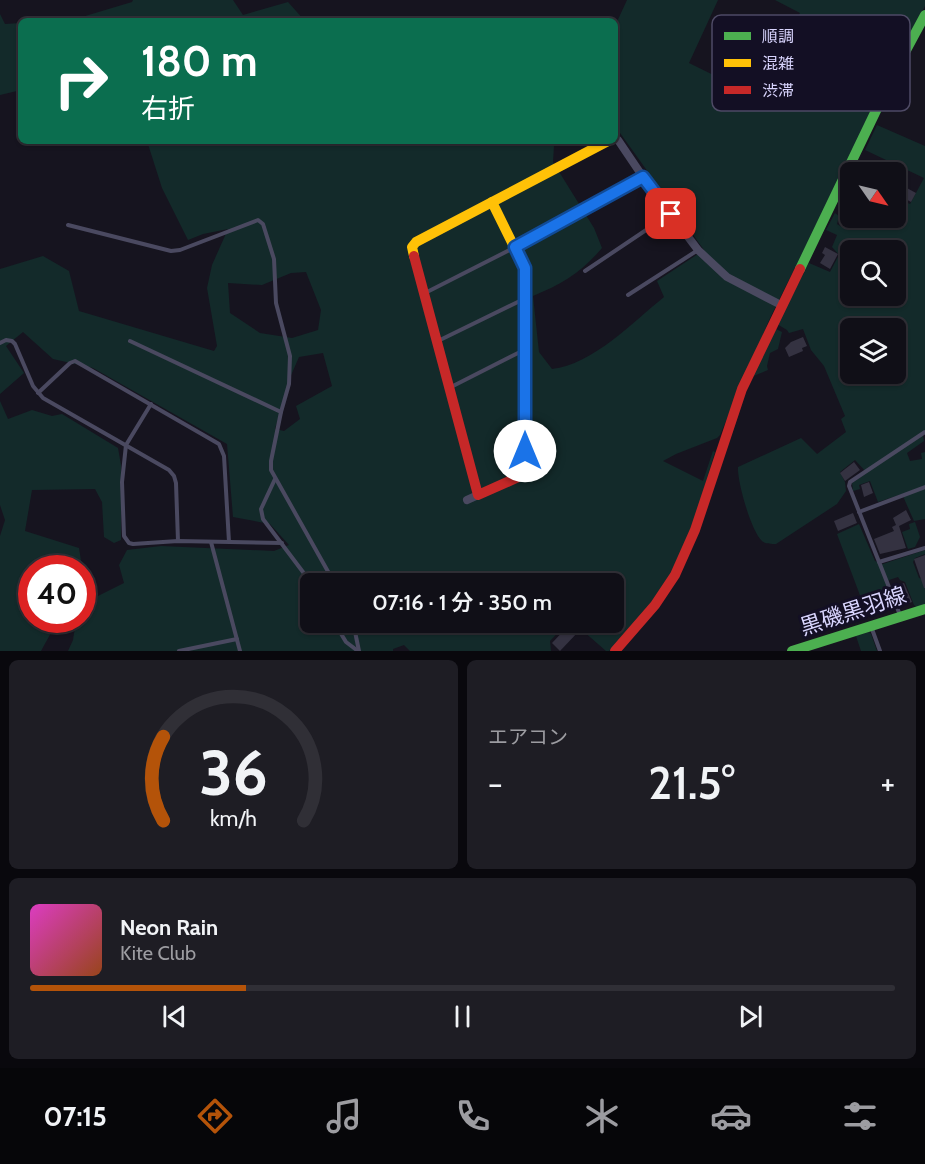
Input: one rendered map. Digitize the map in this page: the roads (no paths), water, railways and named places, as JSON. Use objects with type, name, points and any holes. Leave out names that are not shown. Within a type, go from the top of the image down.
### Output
[{"type":"street","points":[[910,43],[925,15]]},
{"type":"street","points":[[615,651],[648,616],[675,577],[699,521],[731,416],[781,305],[876,111]]},
{"type":"street","points":[[618,140],[698,250],[727,277],[781,305]]},
{"type":"street","points":[[478,495],[412,247],[416,242],[603,144]]},
{"type":"street","points":[[467,500],[523,475],[525,471],[525,268],[492,202]]},
{"type":"street","name":"黒磯黒羽線","points":[[792,651],[925,609]]},
{"type":"lane","points":[[424,293],[515,247],[643,177]]},
{"type":"lane","points":[[585,271],[671,214]]},
{"type":"lane","points":[[68,225],[171,251],[180,250],[258,220],[263,224],[274,258],[276,303],[290,356],[290,384],[281,412],[270,466],[275,479],[329,573]]},
{"type":"lane","points":[[628,295],[698,250]]},
{"type":"lane","points":[[437,342],[525,298]]},
{"type":"lane","points":[[0,343],[6,340],[15,344],[38,393],[43,398],[169,470],[176,483],[178,541]]},
{"type":"lane","points":[[130,341],[281,412]]},
{"type":"lane","points":[[450,388],[525,350]]},
{"type":"lane","points":[[38,393],[75,361],[219,444],[223,450],[229,542]]},
{"type":"lane","points":[[151,404],[126,445],[122,482],[126,540],[133,544],[178,541],[282,543]]},
{"type":"lane","points":[[900,616],[849,486],[850,483],[925,432]]},
{"type":"lane","points":[[275,479],[261,509],[261,514],[304,573]]},
{"type":"lane","points":[[859,512],[925,487]]},
{"type":"lane","points":[[211,542],[240,651]]},
{"type":"lane","points":[[879,562],[925,548]]},
{"type":"lane","points":[[871,626],[880,651]]},
{"type":"lane","points":[[340,633],[342,638],[359,651]]},
{"type":"lane","points":[[355,633],[359,651]]},
{"type":"lane","points":[[179,651],[237,639]]}]
